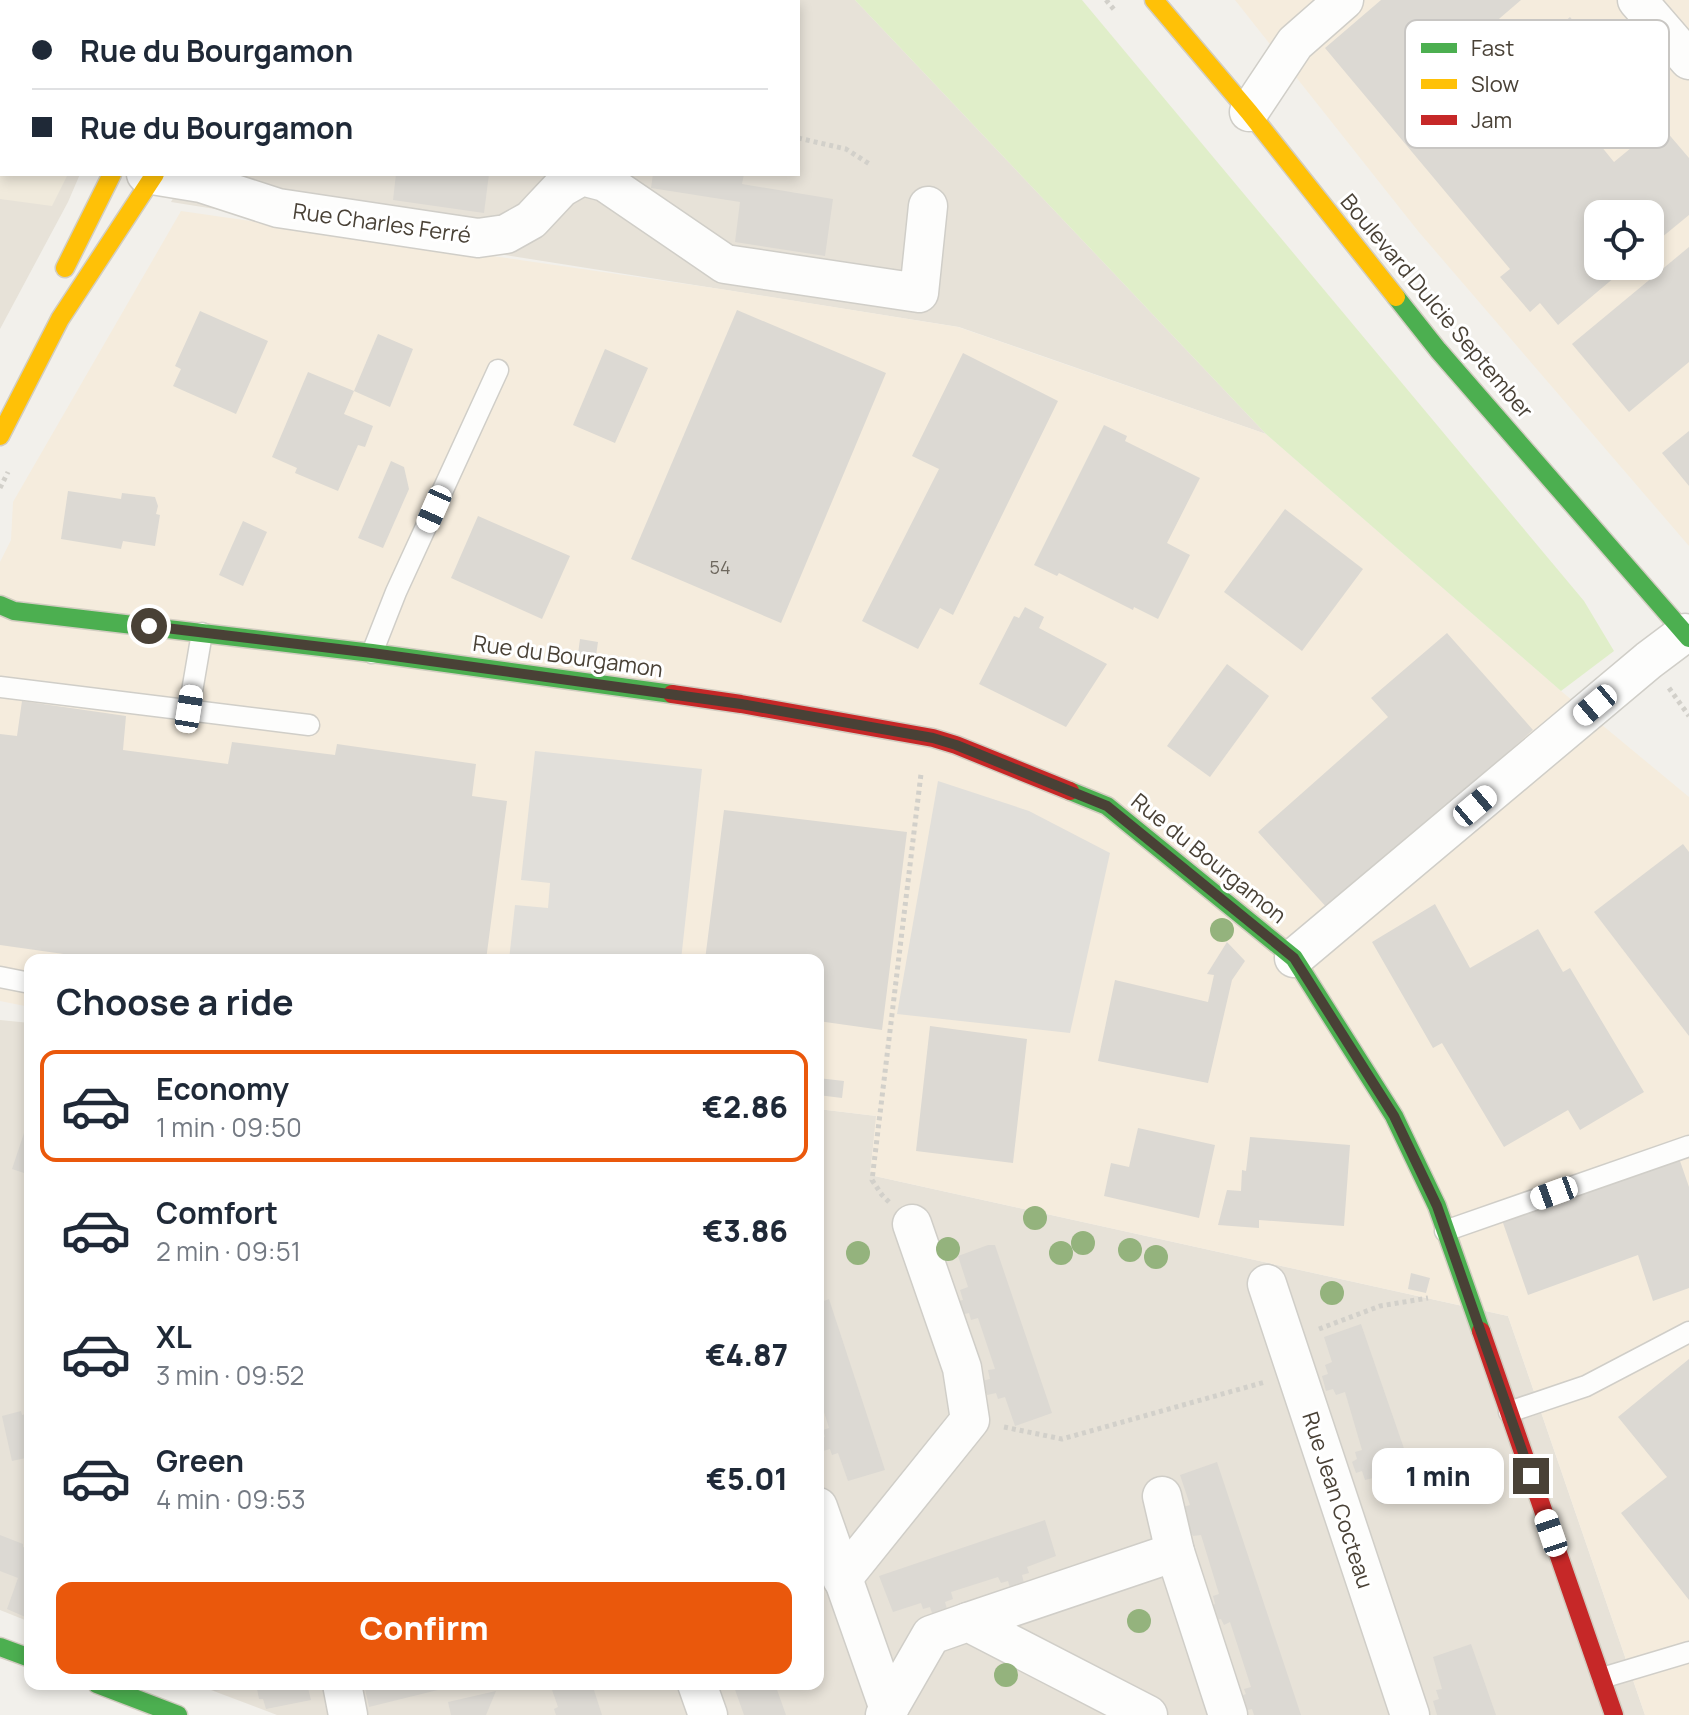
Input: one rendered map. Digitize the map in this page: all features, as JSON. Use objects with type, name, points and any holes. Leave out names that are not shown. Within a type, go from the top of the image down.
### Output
[{"type":"street","name":"Boulevard Dulcie September","points":[[1154,0],[1249,112],[1438,350],[1687,635]]},
{"type":"street","points":[[1249,112],[1295,43],[1344,0]]},
{"type":"street","points":[[1637,0],[1654,20]]},
{"type":"street","points":[[1669,37],[1689,60]]},
{"type":"street","points":[[56,285],[111,176]]},
{"type":"street","points":[[0,436],[60,319],[151,176]]},
{"type":"street","name":"Rue Charles Ferré","points":[[158,176],[201,183],[278,208],[478,238],[506,234],[531,220],[561,188],[582,176],[605,182],[725,264],[919,293],[928,206]]},
{"type":"street","name":"Rue du Bourgamon","points":[[0,605],[14,611],[372,653],[741,704],[933,738],[1107,806],[1294,958],[1394,1116],[1437,1206],[1614,1715]]},
{"type":"street","points":[[1294,958],[1642,665],[1687,635]]},
{"type":"street","points":[[842,1579],[970,1420],[962,1368],[912,1224]]},
{"type":"street","name":"Rue Jean Cocteau","points":[[1267,1284],[1410,1715]]},
{"type":"street","points":[[1162,1496],[1175,1552],[1228,1715]]},
{"type":"street","points":[[824,1525],[887,1712]]},
{"type":"street","points":[[887,1712],[931,1635],[1175,1552]]},
{"type":"street","points":[[968,1622],[1148,1715]]},
{"type":"street","points":[[0,1647],[24,1656]]},
{"type":"street","points":[[113,1690],[178,1715]]},
{"type":"street","points":[[343,1690],[348,1715]]},
{"type":"street","points":[[699,1690],[708,1715]]},
{"type":"lane","points":[[372,653],[396,592],[498,370]]},
{"type":"lane","points":[[189,709],[202,633]]},
{"type":"lane","points":[[0,687],[309,725]]},
{"type":"lane","points":[[0,977],[24,982]]},
{"type":"lane","points":[[1445,1231],[1689,1146]]},
{"type":"lane","points":[[1509,1412],[1586,1386],[1689,1332]]},
{"type":"lane","points":[[1602,1678],[1689,1652]]},
{"type":"path","points":[[800,138],[846,149],[871,165]]},
{"type":"path","points":[[912,1224],[882,1195],[872,1180],[920,779],[933,738]]},
{"type":"path","points":[[970,1420],[1062,1439],[1291,1358],[1380,1306]]},
{"type":"shaded area","points":[[800,0],[855,0],[1266,434],[959,327],[171,202],[185,176],[800,176]]},
{"type":"shaded area","points":[[1235,0],[1689,0],[1689,546],[1418,231]]},
{"type":"shaded area","points":[[0,176],[79,176],[68,202],[0,329]]},
{"type":"shaded area","points":[[0,176],[67,176],[52,206],[0,199]]},
{"type":"shaded area","points":[[181,211],[727,290],[958,327],[1266,434],[1561,691],[1689,797],[1689,1715],[1645,1715],[1508,1316],[870,1175],[876,1116],[824,1110],[824,954],[24,954],[24,1006],[0,1001],[0,562],[11,540],[13,502]]},
{"type":"shaded area","points":[[535,751],[702,769],[682,954],[510,954],[515,905],[548,908],[550,883],[521,880]]},
{"type":"shaded area","points":[[938,781],[1029,811],[1110,853],[1070,1033],[897,1014]]},
{"type":"shaded area","points":[[0,1020],[24,1022],[24,1620],[0,1610]]},
{"type":"shaded area","points":[[824,1110],[877,1116],[870,1175],[1508,1316],[1645,1715],[277,1715],[211,1690],[824,1690]]},
{"type":"green space","points":[[855,0],[1082,0],[1584,601],[1614,651],[1561,691],[1266,434]]},
{"type":"building","points":[[1381,0],[1521,0],[1498,20],[1405,20],[1405,144],[1325,48]]},
{"type":"building","points":[[1669,135],[1689,158],[1689,215],[1664,236],[1664,200],[1584,200],[1584,280],[1611,280],[1558,325],[1540,303],[1530,312],[1500,277],[1510,269],[1409,148],[1603,148],[1614,162],[1631,148],[1669,148]]},
{"type":"building","points":[[396,176],[489,176],[484,213],[393,200]]},
{"type":"building","points":[[653,176],[744,176],[742,184],[833,199],[825,256],[735,242],[740,202],[651,188]]},
{"type":"building","points":[[1689,247],[1689,362],[1629,412],[1572,344],[1649,280],[1664,280],[1664,268]]},
{"type":"building","points":[[737,310],[886,373],[781,623],[631,559]]},
{"type":"building","points":[[200,311],[268,341],[236,414],[173,386],[181,369],[175,366]]},
{"type":"building","points":[[378,334],[413,349],[390,407],[354,391]]},
{"type":"building","points":[[605,349],[648,368],[615,443],[573,425]]},
{"type":"building","points":[[963,353],[1058,401],[953,615],[940,608],[918,649],[862,621],[939,469],[912,456]]},
{"type":"building","points":[[308,372],[354,391],[344,414],[373,426],[365,447],[358,445],[338,491],[295,473],[297,468],[272,457]]},
{"type":"building","points":[[1104,425],[1127,436],[1125,441],[1200,478],[1167,543],[1190,555],[1158,619],[1059,573],[1057,576],[1034,565]]},
{"type":"building","points":[[1689,431],[1689,486],[1662,453]]},
{"type":"building","points":[[391,461],[404,467],[409,489],[383,548],[358,538]]},
{"type":"building","points":[[68,491],[121,499],[122,493],[155,497],[158,506],[156,514],[160,515],[155,546],[123,541],[121,549],[61,539]]},
{"type":"building","points":[[1285,509],[1363,569],[1302,651],[1224,592]]},
{"type":"building","points":[[478,516],[570,556],[542,619],[451,578]]},
{"type":"building","points":[[243,521],[267,532],[243,586],[219,575]]},
{"type":"building","points":[[1025,607],[1044,617],[1039,628],[1107,664],[1066,727],[979,684],[1014,616],[1019,618]]},
{"type":"building","points":[[1447,633],[1533,730],[1329,910],[1258,832],[1388,717],[1371,698]]},
{"type":"building","points":[[580,639],[598,642],[596,656],[578,654]]},
{"type":"building","points":[[1227,664],[1269,696],[1210,777],[1167,746]]},
{"type":"building","points":[[22,701],[126,716],[123,750],[228,764],[232,742],[335,755],[337,744],[476,764],[472,796],[507,801],[487,954],[64,954],[0,945],[0,734],[17,736]]},
{"type":"building","points":[[724,810],[907,832],[882,1030],[824,1022],[824,954],[706,954]]},
{"type":"building","points":[[1683,844],[1689,852],[1689,1036],[1594,912]]},
{"type":"building","points":[[1435,904],[1470,968],[1538,929],[1563,972],[1570,968],[1644,1092],[1580,1130],[1568,1110],[1504,1147],[1442,1043],[1433,1048],[1372,942]]},
{"type":"building","points":[[1227,942],[1245,961],[1232,980],[1208,1083],[1098,1061],[1115,980],[1208,1002],[1214,975],[1207,974]]},
{"type":"building","points":[[930,1026],[1027,1039],[1013,1163],[916,1151]]},
{"type":"building","points":[[824,1079],[844,1081],[842,1098],[824,1096]]},
{"type":"building","points":[[1138,1128],[1215,1145],[1199,1218],[1104,1196],[1111,1163],[1129,1167]]},
{"type":"building","points":[[24,1133],[24,1173],[12,1169]]},
{"type":"building","points":[[1250,1137],[1350,1145],[1344,1226],[1259,1220],[1259,1228],[1218,1225],[1227,1190],[1241,1191],[1242,1170],[1246,1171]]},
{"type":"building","points":[[1679,1158],[1689,1187],[1689,1288],[1653,1301],[1638,1255],[1528,1295],[1502,1220]]},
{"type":"building","points":[[995,1245],[1052,1413],[1015,1426],[1005,1397],[998,1399],[996,1393],[987,1395],[982,1381],[990,1379],[988,1370],[995,1369],[978,1318],[971,1320],[969,1313],[960,1315],[955,1302],[963,1300],[960,1290],[968,1287],[958,1256]]},
{"type":"building","points":[[1411,1273],[1430,1278],[1426,1293],[1408,1289]]},
{"type":"building","points":[[829,1299],[885,1470],[848,1481],[838,1453],[832,1455],[830,1449],[824,1451],[824,1430],[829,1428],[824,1412],[824,1301]]},
{"type":"building","points":[[1361,1324],[1419,1492],[1381,1504],[1373,1478],[1365,1480],[1362,1471],[1356,1473],[1352,1462],[1357,1459],[1355,1452],[1362,1450],[1345,1392],[1336,1395],[1333,1389],[1326,1391],[1322,1376],[1328,1374],[1325,1365],[1332,1362],[1324,1337]]},
{"type":"building","points":[[1689,1359],[1689,1600],[1621,1513],[1667,1477],[1618,1417]]},
{"type":"building","points":[[21,1411],[24,1414],[24,1458],[12,1461],[2,1416]]},
{"type":"building","points":[[1217,1462],[1301,1715],[1254,1715],[1252,1709],[1243,1711],[1238,1697],[1246,1694],[1244,1689],[1251,1687],[1230,1622],[1224,1625],[1221,1619],[1214,1620],[1208,1607],[1215,1604],[1213,1596],[1219,1594],[1201,1535],[1193,1536],[1190,1530],[1183,1532],[1183,1507],[1190,1505],[1180,1475]]},
{"type":"building","points":[[1045,1520],[1056,1556],[1027,1567],[1029,1573],[1022,1575],[1024,1583],[1010,1588],[1008,1581],[1001,1583],[998,1577],[951,1592],[953,1599],[945,1602],[947,1609],[932,1613],[930,1607],[923,1609],[921,1603],[893,1612],[879,1576]]},
{"type":"building","points":[[0,1535],[23,1544],[24,1616],[7,1609],[18,1578],[0,1571]]},
{"type":"building","points":[[1471,1644],[1496,1715],[1437,1715],[1433,1701],[1439,1699],[1436,1690],[1442,1689],[1433,1657]]},
{"type":"building","points":[[257,1690],[308,1690],[311,1700],[266,1709],[263,1699],[259,1699]]},
{"type":"building","points":[[365,1690],[438,1690],[369,1707]]},
{"type":"building","points":[[552,1690],[594,1690],[602,1715],[556,1715],[554,1709],[558,1707]]},
{"type":"building","points":[[735,1690],[777,1690],[786,1715],[744,1715]]},
{"type":"building","points":[[496,1691],[486,1715],[451,1715],[448,1702]]},
{"type":"traffic: fast","points":[[1396,297],[1438,350],[1689,638]]},
{"type":"traffic: fast","points":[[0,605],[14,611],[372,653],[672,694]]},
{"type":"traffic: fast","points":[[1070,791],[1107,806],[1294,958],[1394,1116],[1437,1206],[1481,1331]]},
{"type":"traffic: fast","points":[[0,1647],[24,1656]]},
{"type":"traffic: fast","points":[[113,1690],[178,1715]]},
{"type":"traffic: slow","points":[[1154,0],[1249,112],[1396,297]]},
{"type":"traffic: slow","points":[[65,268],[111,176]]},
{"type":"traffic: slow","points":[[0,436],[60,319],[154,176]]},
{"type":"traffic: jam","points":[[672,694],[933,738],[1070,791]]},
{"type":"traffic: jam","points":[[1481,1331],[1614,1715]]},
{"type":"route","points":[[149,626],[741,704],[933,738],[1107,806],[1294,958],[1361,1063],[1394,1116],[1437,1206],[1531,1476]]}]
